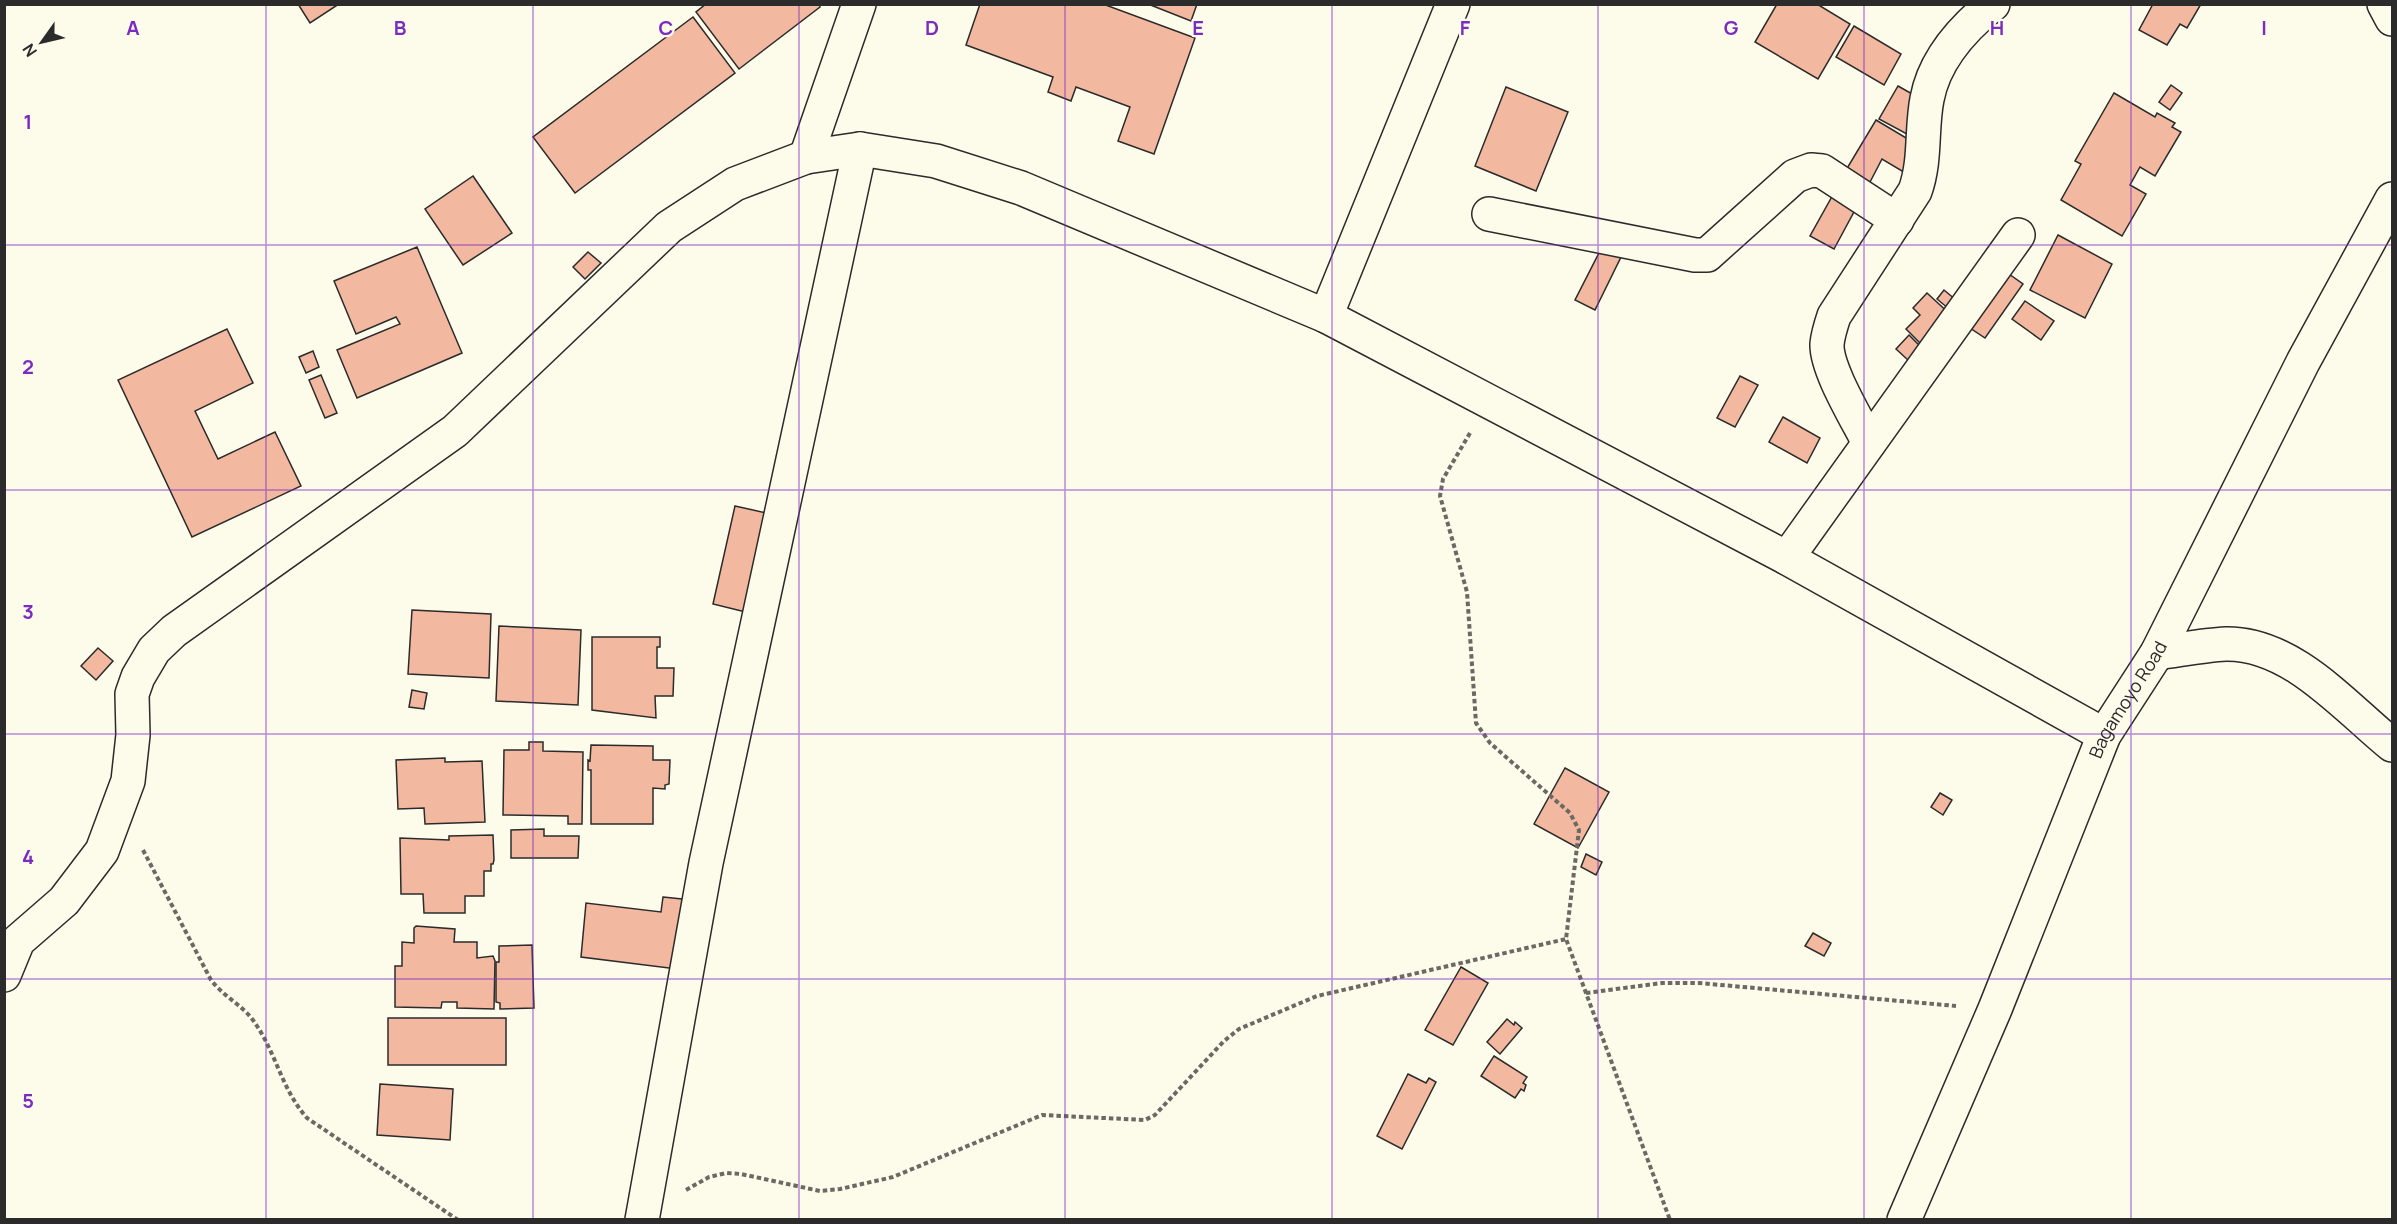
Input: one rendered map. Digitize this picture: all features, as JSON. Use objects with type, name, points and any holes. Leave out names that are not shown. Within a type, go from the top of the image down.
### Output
[{"type":"main road","points":[[806,157],[859,4]]},
{"type":"main road","points":[[1326,316],[1453,4]]},
{"type":"main road","points":[[1869,443],[1830,364],[1827,346],[1829,333],[1834,316],[1916,191],[1921,173],[1927,99],[1932,80],[1954,44],[1993,4]]},
{"type":"main road","points":[[2384,4],[2392,19]]},
{"type":"main road","points":[[642,1216],[706,864],[860,149]]},
{"type":"main road","points":[[4,975],[18,941],[64,901],[102,851],[128,781],[133,735],[132,694],[138,677],[154,650],[184,624],[455,431],[669,227],[735,184],[806,157],[860,149],[936,160],[1021,188],[1326,316],[1786,558],[2104,735]]},
{"type":"main road","points":[[1489,214],[1695,255],[1707,255],[1795,176],[1811,170],[1822,171],[1897,219]]},
{"type":"main road","name":"Bagamoyo Road","points":[[1904,1220],[1995,1009],[2104,735],[2157,653],[2303,362],[2392,199]]},
{"type":"main road","points":[[1786,558],[2018,235]]},
{"type":"main road","points":[[2157,653],[2227,644],[2265,649],[2312,677],[2392,745]]},
{"type":"path","points":[[1488,401],[1443,479],[1440,496],[1467,592],[1476,723],[1491,743],[1570,813],[1579,830],[1566,939],[1670,1220]]},
{"type":"path","points":[[119,805],[205,970],[219,990],[258,1026],[294,1104],[307,1118],[458,1220]]},
{"type":"path","points":[[642,1216],[709,1178],[726,1173],[741,1174],[820,1191],[840,1189],[893,1177],[1042,1115],[1145,1120],[1155,1115],[1224,1041],[1239,1029],[1317,996],[1566,939]]},
{"type":"path","points":[[1586,993],[1662,983],[1699,983],[1995,1009]]},
{"type":"building","points":[[298,4],[339,4],[310,23]]},
{"type":"building","points":[[706,4],[819,4],[820,7],[739,69],[696,12]]},
{"type":"building","points":[[980,4],[1103,4],[1195,38],[1154,154],[1118,141],[1130,107],[1076,87],[1071,101],[1048,92],[1053,77],[966,45]]},
{"type":"building","points":[[1148,4],[1197,4],[1191,21]]},
{"type":"building","points":[[1777,4],[1817,4],[1850,24],[1818,79],[1755,42]]},
{"type":"building","points":[[2153,4],[2201,4],[2187,28],[2180,24],[2167,45],[2139,30]]},
{"type":"building","points":[[693,17],[735,73],[575,193],[533,137]]},
{"type":"building","points":[[1854,26],[1901,54],[1884,85],[1836,57]]},
{"type":"building","points":[[2171,85],[2182,93],[2170,110],[2159,102]]},
{"type":"building","points":[[1898,86],[1937,108],[1918,140],[1879,119]]},
{"type":"building","points":[[1506,87],[1568,112],[1536,191],[1475,166]]},
{"type":"building","points":[[2114,93],[2155,117],[2157,113],[2175,123],[2172,127],[2181,132],[2155,176],[2140,167],[2130,185],[2146,194],[2122,236],[2061,200],[2081,164],[2075,161]]},
{"type":"building","points":[[1876,120],[1923,148],[1907,174],[1882,159],[1869,184],[1846,170]]},
{"type":"building","points":[[473,176],[512,233],[463,265],[425,209]]},
{"type":"building","points":[[1839,184],[1862,197],[1834,249],[1810,236]]},
{"type":"building","points":[[2058,235],[2112,264],[2085,318],[2030,290]]},
{"type":"building","points":[[417,247],[462,353],[357,398],[337,350],[400,324],[396,317],[356,334],[334,281]]},
{"type":"building","points":[[1602,247],[1621,257],[1595,310],[1575,300]]},
{"type":"building","points":[[588,252],[601,263],[585,279],[573,267]]},
{"type":"building","points":[[1999,267],[2023,284],[1985,338],[1961,322]]},
{"type":"building","points":[[1944,290],[1956,300],[1949,309],[1937,299]]},
{"type":"building","points":[[1927,293],[1952,316],[1923,346],[1906,329],[1920,315],[1913,308]]},
{"type":"building","points":[[2025,301],[2054,321],[2041,340],[2012,319]]},
{"type":"building","points":[[227,329],[253,383],[195,411],[218,459],[275,432],[301,486],[192,537],[118,380]]},
{"type":"building","points":[[1909,335],[1921,347],[1908,360],[1896,349]]},
{"type":"building","points":[[313,351],[319,367],[306,373],[299,357]]},
{"type":"building","points":[[321,375],[337,413],[325,418],[309,380]]},
{"type":"building","points":[[1740,376],[1758,385],[1735,427],[1717,418]]},
{"type":"building","points":[[1783,417],[1820,438],[1807,463],[1769,442]]},
{"type":"building","points":[[735,506],[780,516],[758,615],[713,604]]},
{"type":"building","points":[[412,610],[491,614],[489,678],[408,674]]},
{"type":"building","points":[[499,626],[581,630],[578,705],[496,701]]},
{"type":"building","points":[[592,637],[660,637],[660,647],[657,647],[657,668],[674,668],[673,696],[655,696],[656,718],[592,710]]},
{"type":"building","points":[[98,648],[113,661],[96,680],[81,666]]},
{"type":"building","points":[[412,690],[427,693],[424,709],[409,707]]},
{"type":"building","points":[[529,742],[543,742],[543,751],[583,752],[582,824],[568,824],[568,816],[503,815],[504,750],[529,750]]},
{"type":"building","points":[[591,745],[653,746],[653,760],[670,760],[669,784],[665,785],[665,789],[653,788],[653,824],[591,824],[591,770],[588,770],[588,760],[590,761]]},
{"type":"building","points":[[445,758],[445,762],[482,761],[485,822],[425,824],[424,808],[398,809],[396,760]]},
{"type":"building","points":[[1565,768],[1609,792],[1578,848],[1534,824]]},
{"type":"building","points":[[1940,793],[1952,800],[1943,815],[1931,807]]},
{"type":"building","points":[[544,829],[544,836],[579,836],[578,858],[511,858],[511,830]]},
{"type":"building","points":[[493,835],[494,860],[491,864],[491,871],[484,871],[484,896],[465,896],[465,913],[424,913],[423,894],[401,894],[400,838],[449,840],[449,836]]},
{"type":"building","points":[[1586,854],[1602,862],[1596,875],[1581,867]]},
{"type":"building","points":[[663,897],[701,901],[693,971],[581,957],[586,903],[661,912]]},
{"type":"building","points":[[416,926],[455,929],[454,942],[477,942],[477,958],[493,956],[495,961],[494,1009],[457,1008],[457,1002],[442,1002],[441,1008],[395,1007],[395,966],[402,966],[402,942],[414,943]]},
{"type":"building","points":[[1813,933],[1831,943],[1824,956],[1805,946]]},
{"type":"building","points":[[532,945],[534,1008],[500,1009],[500,1003],[496,1002],[496,962],[499,962],[499,946]]},
{"type":"building","points":[[1461,967],[1488,983],[1453,1045],[1425,1030]]},
{"type":"building","points":[[388,1018],[506,1018],[506,1065],[388,1065]]},
{"type":"building","points":[[1507,1019],[1522,1028],[1500,1054],[1487,1042]]},
{"type":"building","points":[[1494,1056],[1527,1077],[1523,1083],[1526,1085],[1524,1091],[1521,1089],[1515,1098],[1481,1076]]},
{"type":"building","points":[[1408,1074],[1426,1083],[1429,1078],[1436,1082],[1402,1149],[1377,1136]]},
{"type":"building","points":[[380,1084],[453,1089],[450,1140],[377,1135]]}]
